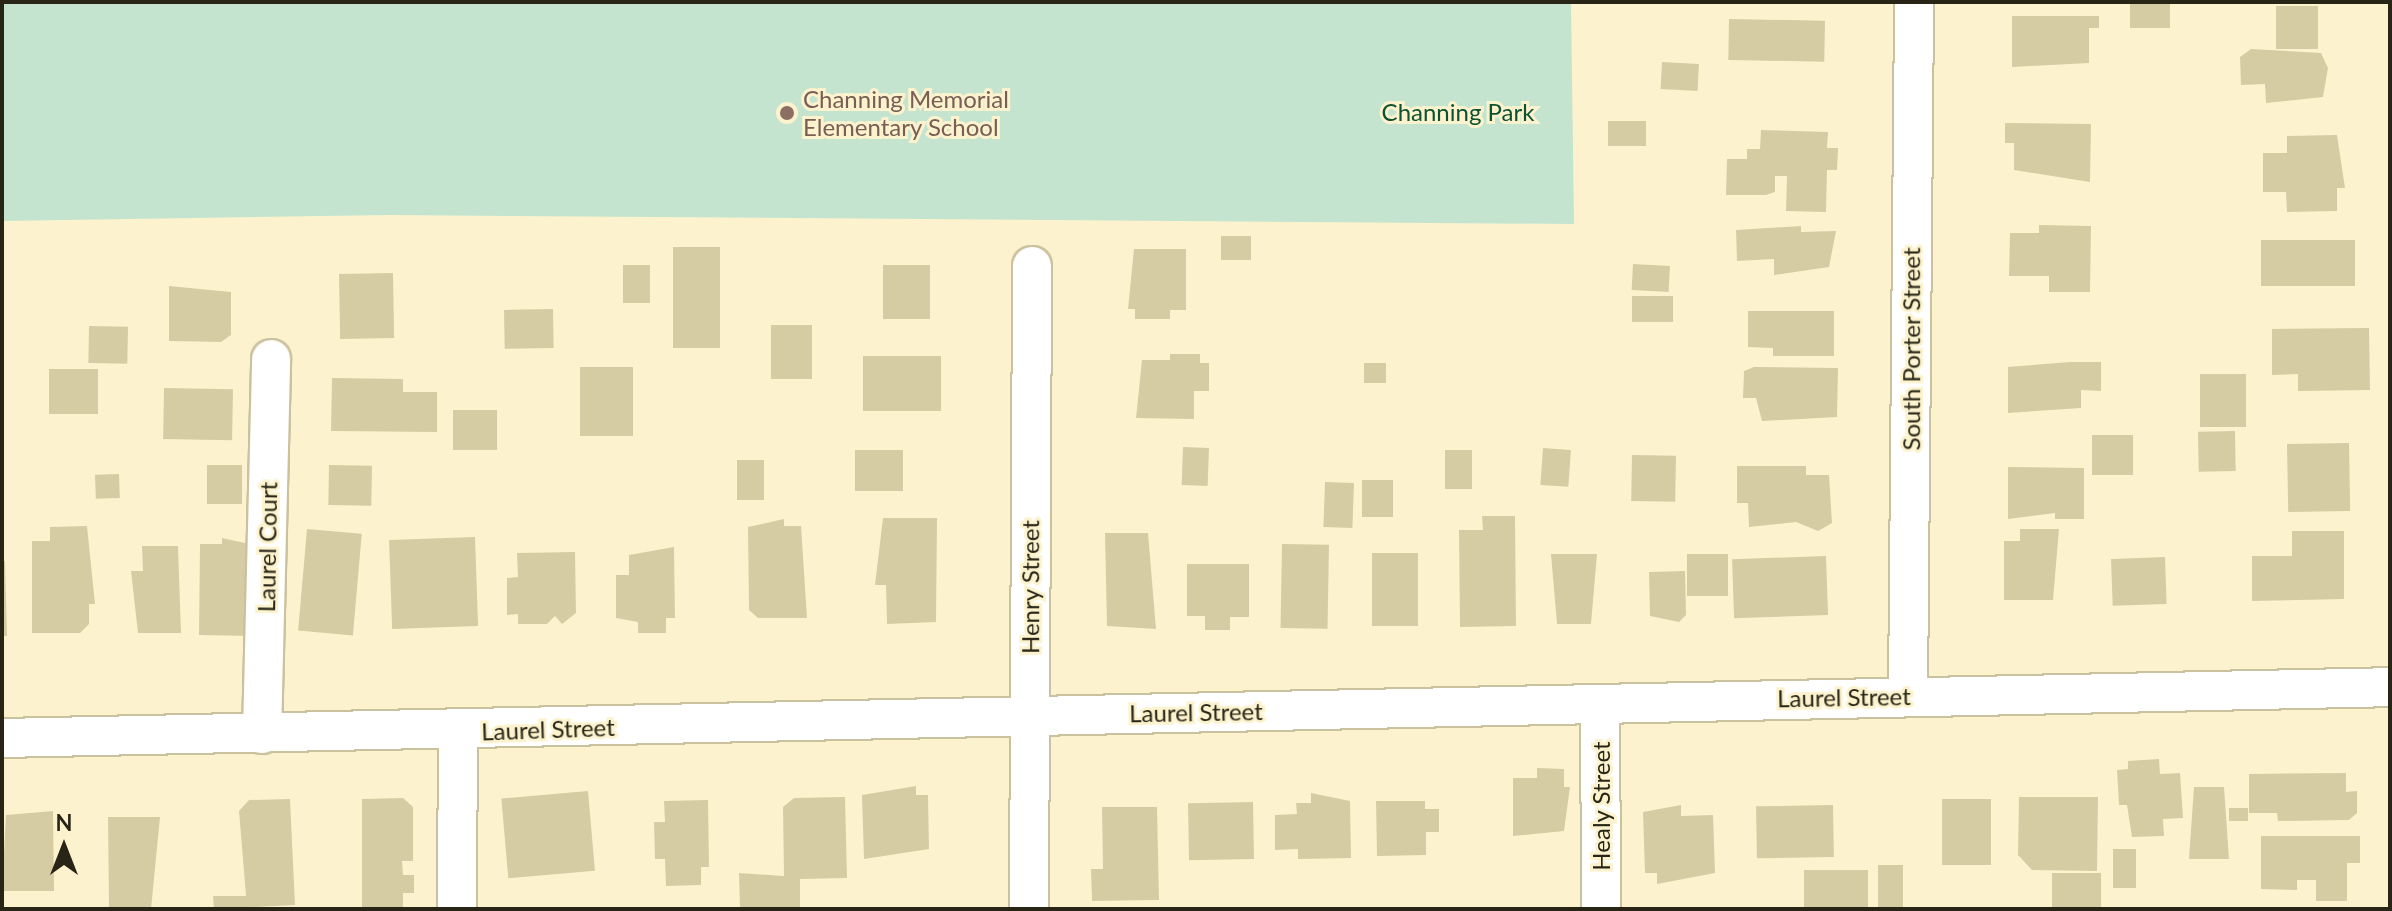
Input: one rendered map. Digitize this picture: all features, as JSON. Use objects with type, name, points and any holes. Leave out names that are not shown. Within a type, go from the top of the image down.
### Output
[{"type":"street","name":"South Porter Street","points":[[1908,695],[1914,2]]},
{"type":"street","name":"Henry Street","points":[[1029,909],[1032,266]]},
{"type":"street","name":"Laurel Court","points":[[262,734],[271,359]]},
{"type":"street","name":"Laurel Street","points":[[2,738],[458,731],[1908,695],[2390,687]]},
{"type":"street","name":"Healy Street","points":[[1600,704],[1601,909]]},
{"type":"street","points":[[457,909],[458,731]]},
{"type":"green space","name":"Channing Park","points":[[2,2],[1571,2],[1574,224],[390,215],[2,221]]},
{"type":"building","points":[[2130,2],[2170,2],[2170,28],[2130,28]]},
{"type":"building","points":[[2276,6],[2318,6],[2318,49],[2276,49]]},
{"type":"building","points":[[2012,16],[2099,16],[2099,28],[2089,28],[2089,63],[2012,67]]},
{"type":"building","points":[[1729,19],[1825,21],[1824,62],[1728,60]]},
{"type":"building","points":[[2251,49],[2321,53],[2328,68],[2323,97],[2266,103],[2265,84],[2241,85],[2240,57]]},
{"type":"building","points":[[1662,62],[1699,64],[1698,91],[1661,89]]},
{"type":"building","points":[[1608,121],[1646,121],[1646,146],[1608,146]]},
{"type":"building","points":[[2005,123],[2091,124],[2090,182],[2014,170],[2014,143],[2005,143]]},
{"type":"building","points":[[1761,130],[1828,132],[1827,148],[1838,148],[1837,170],[1827,170],[1826,212],[1786,211],[1787,176],[1775,176],[1775,192],[1766,195],[1726,195],[1727,159],[1747,159],[1747,149],[1760,149]]},
{"type":"building","points":[[2337,135],[2345,188],[2337,188],[2337,211],[2287,212],[2286,192],[2263,192],[2263,153],[2287,153],[2287,136]]},
{"type":"building","points":[[2039,225],[2091,226],[2090,292],[2049,292],[2049,276],[2009,276],[2010,233],[2039,233]]},
{"type":"building","points":[[1801,226],[1801,232],[1836,231],[1829,267],[1774,275],[1774,259],[1737,261],[1736,230]]},
{"type":"building","points":[[1221,236],[1251,236],[1251,260],[1221,260]]},
{"type":"building","points":[[2261,240],[2355,240],[2355,286],[2261,286]]},
{"type":"building","points":[[673,247],[720,247],[720,348],[673,348]]},
{"type":"building","points":[[1134,249],[1186,249],[1186,310],[1170,310],[1170,319],[1135,319],[1135,309],[1128,309]]},
{"type":"building","points":[[1633,264],[1670,266],[1669,292],[1632,290]]},
{"type":"building","points":[[623,265],[650,265],[650,303],[623,303]]},
{"type":"building","points":[[883,265],[930,265],[930,319],[883,319]]},
{"type":"building","points":[[393,273],[394,338],[340,339],[339,274]]},
{"type":"building","points":[[169,286],[231,292],[231,335],[221,342],[169,341]]},
{"type":"building","points":[[1632,296],[1673,296],[1673,322],[1632,322]]},
{"type":"building","points":[[553,309],[554,348],[505,349],[504,310]]},
{"type":"building","points":[[1748,311],[1834,311],[1834,356],[1773,356],[1773,348],[1748,347]]},
{"type":"building","points":[[771,325],[812,325],[812,379],[771,379]]},
{"type":"building","points":[[89,326],[128,327],[127,364],[88,363]]},
{"type":"building","points":[[2369,328],[2370,390],[2298,391],[2298,374],[2272,375],[2272,329]]},
{"type":"building","points":[[1170,354],[1200,354],[1200,363],[1209,363],[1209,391],[1194,391],[1194,419],[1136,418],[1142,360],[1170,360]]},
{"type":"building","points":[[863,356],[941,356],[941,411],[863,411]]},
{"type":"building","points":[[2101,362],[2101,391],[2081,390],[2081,408],[2008,413],[2008,367]]},
{"type":"building","points":[[1364,363],[1386,363],[1386,383],[1364,383]]},
{"type":"building","points":[[580,367],[633,367],[633,436],[580,436]]},
{"type":"building","points":[[1754,367],[1838,368],[1837,417],[1762,421],[1756,398],[1743,398],[1744,371]]},
{"type":"building","points":[[49,369],[98,369],[98,414],[49,414]]},
{"type":"building","points":[[2200,374],[2246,374],[2246,427],[2200,427]]},
{"type":"building","points":[[332,378],[403,379],[403,392],[437,392],[437,432],[331,431]]},
{"type":"building","points":[[164,388],[233,389],[232,440],[163,439]]},
{"type":"building","points":[[453,410],[497,410],[497,450],[453,450]]},
{"type":"building","points":[[2235,431],[2236,471],[2199,472],[2198,432]]},
{"type":"building","points":[[2092,435],[2133,435],[2133,475],[2092,475]]},
{"type":"building","points":[[2349,443],[2350,511],[2288,512],[2287,444]]},
{"type":"building","points":[[1183,447],[1209,448],[1208,486],[1182,485]]},
{"type":"building","points":[[1543,448],[1571,450],[1568,487],[1540,485]]},
{"type":"building","points":[[855,450],[903,450],[903,491],[855,491]]},
{"type":"building","points":[[1445,450],[1472,450],[1472,489],[1445,489]]},
{"type":"building","points":[[1632,455],[1676,456],[1675,502],[1631,501]]},
{"type":"building","points":[[737,460],[764,460],[764,500],[737,500]]},
{"type":"building","points":[[207,465],[242,465],[242,504],[207,504]]},
{"type":"building","points":[[329,465],[372,466],[371,506],[328,505]]},
{"type":"building","points":[[1737,466],[1806,466],[1806,475],[1829,475],[1832,523],[1818,531],[1796,522],[1749,527],[1748,503],[1737,503]]},
{"type":"building","points":[[2008,467],[2084,468],[2084,519],[2055,519],[2055,513],[2008,519]]},
{"type":"building","points":[[119,474],[120,498],[96,499],[95,475]]},
{"type":"building","points":[[1362,480],[1393,480],[1393,517],[1362,517]]},
{"type":"building","points":[[1325,482],[1354,483],[1352,528],[1323,527]]},
{"type":"building","points":[[1482,516],[1515,516],[1516,626],[1460,627],[1459,530],[1483,530]]},
{"type":"building","points":[[883,518],[937,518],[936,622],[887,624],[886,585],[875,585]]},
{"type":"building","points":[[784,519],[784,526],[801,526],[807,618],[758,618],[749,610],[748,527]]},
{"type":"building","points":[[87,526],[95,604],[89,604],[89,624],[80,633],[32,633],[32,541],[50,541],[50,527]]},
{"type":"building","points":[[307,529],[362,534],[353,635],[298,631]]},
{"type":"building","points":[[2020,529],[2059,529],[2053,600],[2004,600],[2004,541],[2020,541]]},
{"type":"building","points":[[2292,531],[2344,531],[2344,599],[2252,601],[2252,556],[2292,556]]},
{"type":"building","points":[[1105,533],[1148,533],[1156,629],[1107,626]]},
{"type":"building","points":[[475,537],[478,626],[392,629],[389,540]]},
{"type":"building","points":[[222,538],[254,545],[253,636],[199,635],[200,544],[222,544]]},
{"type":"building","points":[[1282,544],[1329,545],[1328,629],[1281,628]]},
{"type":"building","points":[[142,546],[178,546],[181,633],[138,633],[131,571],[143,571]]},
{"type":"building","points":[[674,547],[675,618],[666,618],[666,633],[638,633],[638,622],[616,618],[616,575],[629,575],[629,555]]},
{"type":"building","points":[[575,552],[576,613],[562,624],[555,616],[547,624],[518,624],[518,614],[507,615],[507,578],[518,577],[517,553]]},
{"type":"building","points":[[1372,553],[1418,553],[1418,626],[1372,626]]},
{"type":"building","points":[[1551,554],[1597,554],[1591,624],[1557,624]]},
{"type":"building","points":[[1687,554],[1728,554],[1728,596],[1687,596]]},
{"type":"building","points":[[1826,556],[1828,615],[1734,618],[1732,559]]},
{"type":"building","points":[[2165,557],[2167,604],[2113,606],[2111,559]]},
{"type":"building","points":[[2,561],[5,561],[7,636],[2,636]]},
{"type":"building","points":[[1187,564],[1249,564],[1249,617],[1230,617],[1230,630],[1205,630],[1205,616],[1187,616]]},
{"type":"building","points":[[1685,571],[1686,615],[1679,622],[1650,616],[1649,572]]},
{"type":"building","points":[[2159,759],[2160,774],[2180,773],[2183,818],[2163,819],[2164,836],[2132,837],[2127,805],[2119,805],[2117,770],[2128,769],[2128,761]]},
{"type":"building","points":[[1537,768],[1564,769],[1564,787],[1570,787],[1564,831],[1513,836],[1513,778],[1537,778]]},
{"type":"building","points":[[2346,773],[2346,792],[2357,791],[2357,813],[2349,820],[2278,821],[2277,813],[2249,813],[2249,774]]},
{"type":"building","points":[[916,786],[916,795],[928,795],[929,849],[864,859],[862,795]]},
{"type":"building","points":[[2194,787],[2224,787],[2229,859],[2189,859]]},
{"type":"building","points":[[588,791],[595,871],[508,878],[501,799]]},
{"type":"building","points":[[1311,793],[1350,801],[1351,858],[1298,859],[1298,849],[1275,850],[1275,815],[1297,814],[1296,803],[1311,803]]},
{"type":"building","points":[[845,797],[847,878],[800,879],[800,909],[740,909],[739,873],[784,876],[783,807],[794,798]]},
{"type":"building","points":[[2019,797],[2098,797],[2097,871],[2032,870],[2018,855]]},
{"type":"building","points":[[403,798],[413,807],[413,861],[402,861],[403,875],[414,875],[414,893],[403,893],[403,909],[362,909],[362,799]]},
{"type":"building","points":[[290,799],[295,905],[214,909],[213,896],[246,896],[239,811],[249,800]]},
{"type":"building","points":[[1942,799],[1991,799],[1991,865],[1942,865]]},
{"type":"building","points":[[708,800],[709,867],[701,867],[701,885],[666,886],[665,859],[655,859],[654,822],[665,822],[664,801]]},
{"type":"building","points":[[1376,801],[1425,801],[1425,809],[1439,809],[1439,832],[1426,832],[1426,855],[1377,856]]},
{"type":"building","points":[[1253,802],[1254,859],[1189,860],[1188,803]]},
{"type":"building","points":[[1681,805],[1681,816],[1713,815],[1715,873],[1657,884],[1657,873],[1645,873],[1643,812]]},
{"type":"building","points":[[1833,805],[1834,857],[1757,858],[1756,806]]},
{"type":"building","points":[[1102,807],[1157,807],[1159,900],[1092,901],[1091,869],[1103,869]]},
{"type":"building","points":[[2229,808],[2248,808],[2248,821],[2229,821]]},
{"type":"building","points":[[53,811],[54,891],[2,891],[6,815]]},
{"type":"building","points":[[108,817],[160,817],[151,909],[109,908]]},
{"type":"building","points":[[2261,836],[2360,836],[2360,863],[2347,863],[2347,901],[2316,901],[2316,880],[2297,880],[2297,890],[2261,889]]},
{"type":"building","points":[[2113,849],[2136,849],[2136,888],[2113,888]]},
{"type":"building","points":[[1878,865],[1903,865],[1903,908],[1878,908]]},
{"type":"building","points":[[1804,870],[1868,870],[1868,909],[1804,909]]},
{"type":"building","points":[[2052,873],[2101,873],[2101,909],[2052,909]]},
{"type":"place","name":"Channing Memorial Elementary School","points":[[787,113]]}]
